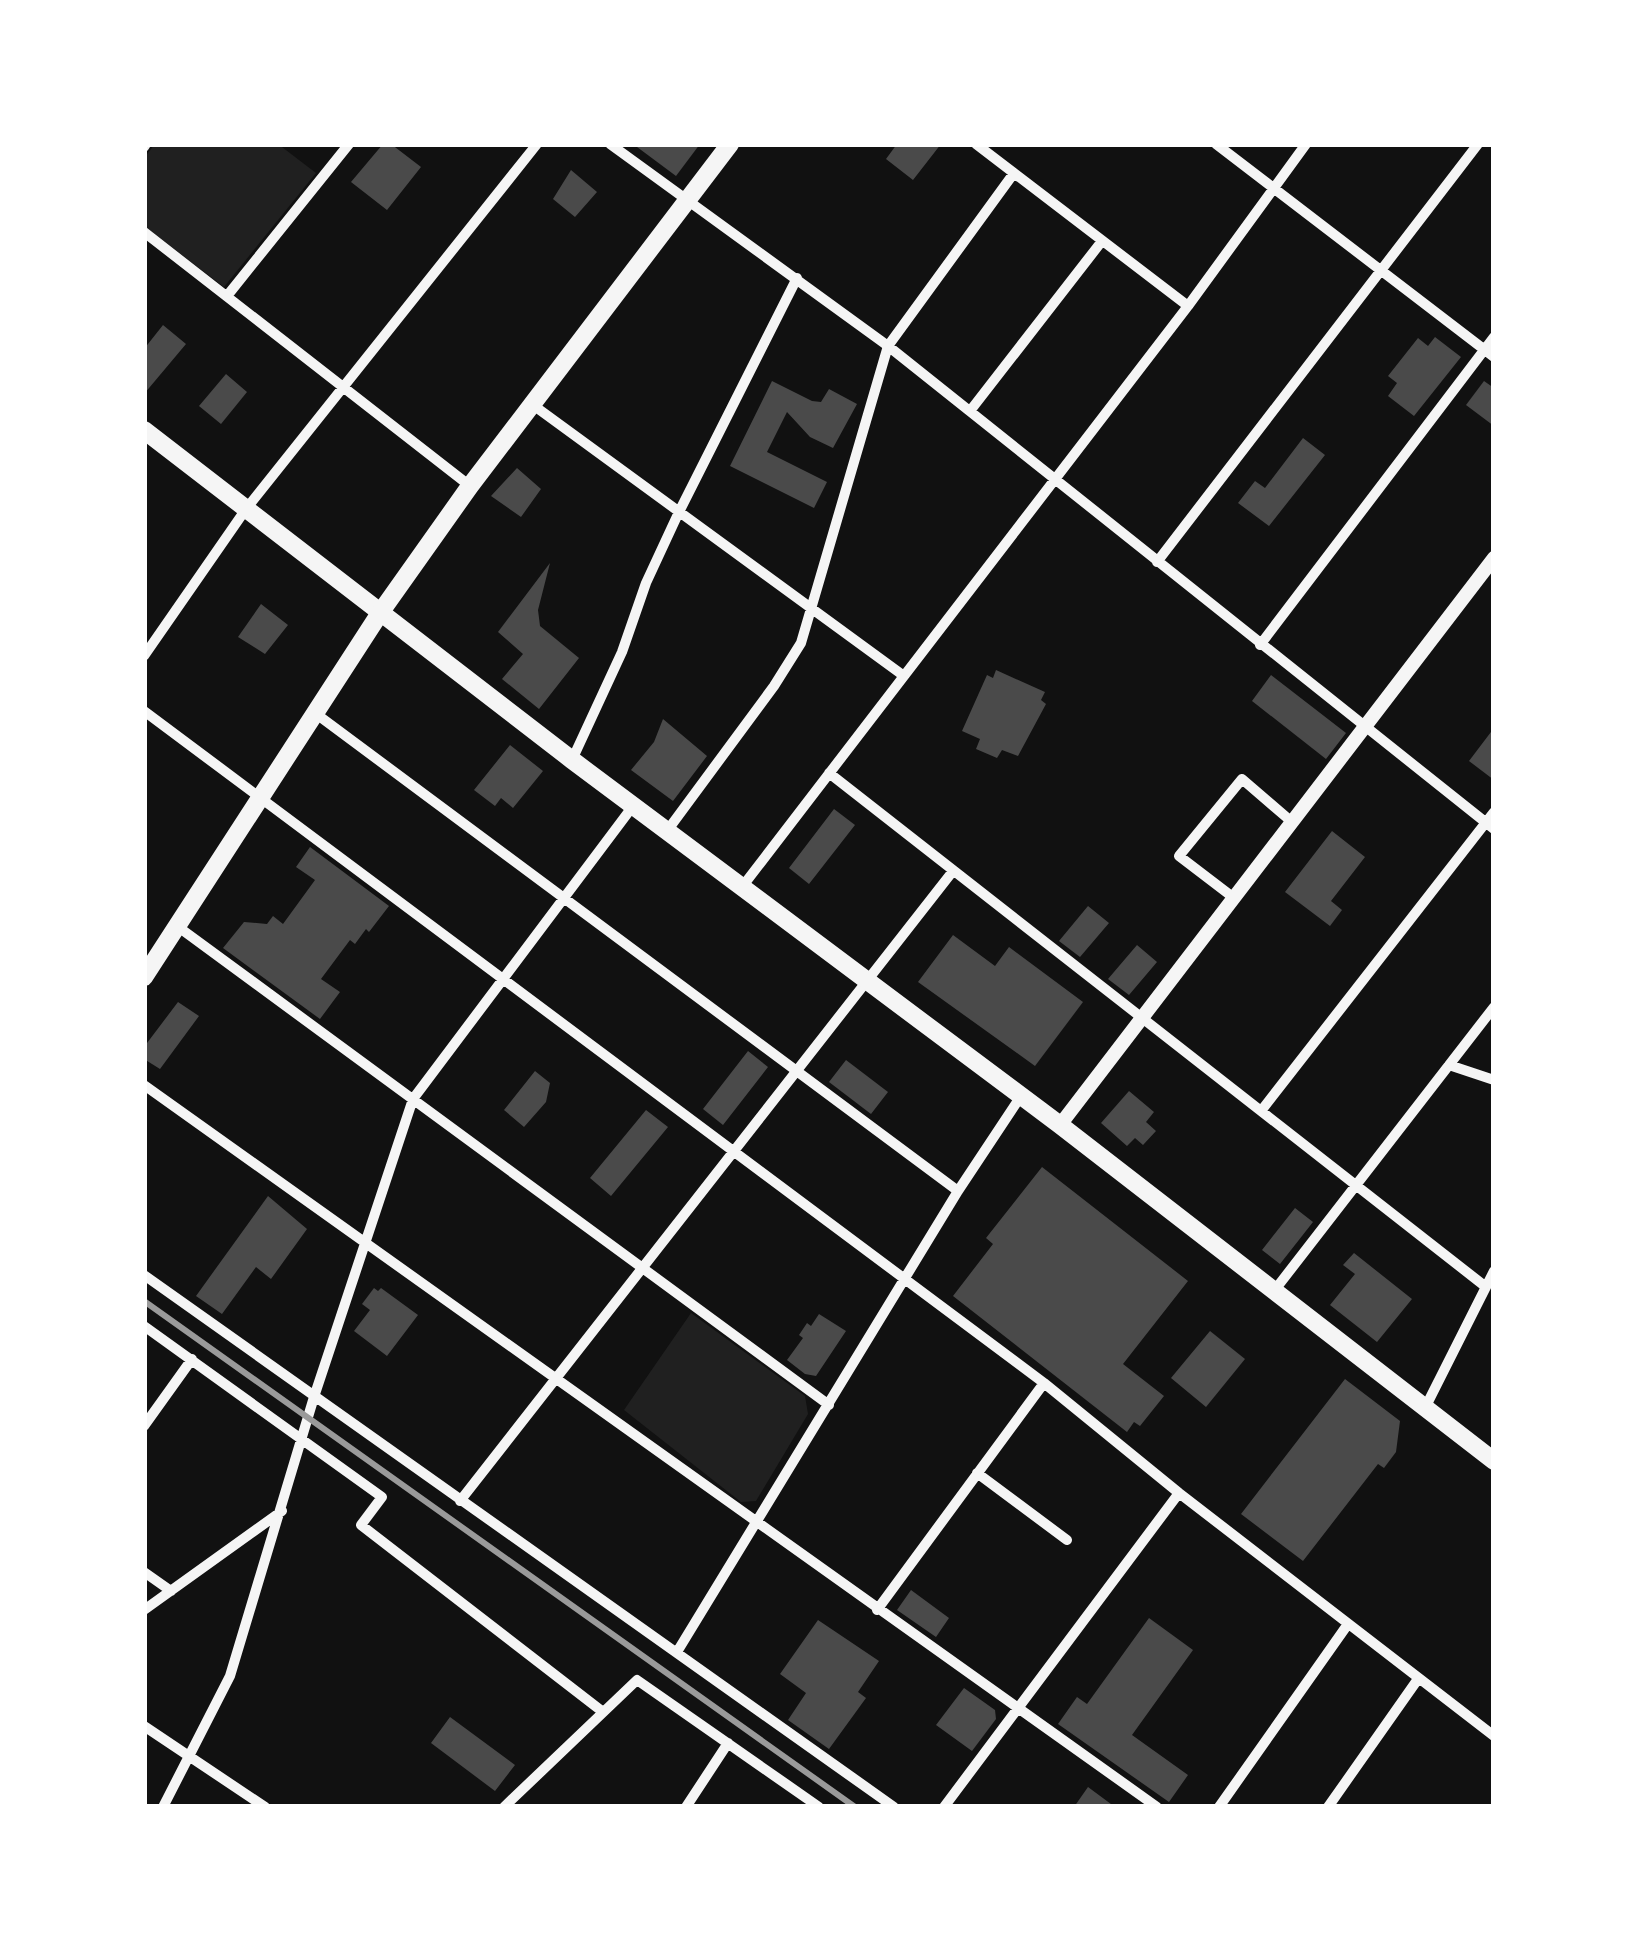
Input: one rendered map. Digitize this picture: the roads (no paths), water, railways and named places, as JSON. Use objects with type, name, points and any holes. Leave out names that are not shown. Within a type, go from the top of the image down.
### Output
[{"type":"main road","points":[[144,977],[380,613],[470,486],[730,144]]},
{"type":"main road","points":[[144,430],[572,760],[1060,1125],[1494,1461]]},
{"type":"street","points":[[227,296],[349,144]]},
{"type":"street","points":[[144,656],[246,509],[537,144]]},
{"type":"street","points":[[610,144],[888,346],[1364,729],[1491,821],[1261,1112]]},
{"type":"street","points":[[976,144],[1187,306]]},
{"type":"street","points":[[1216,144],[1489,353]]},
{"type":"street","points":[[742,887],[1306,144]]},
{"type":"street","points":[[1157,562],[1478,144]]},
{"type":"street","points":[[667,831],[801,643],[888,346],[1014,173]]},
{"type":"street","points":[[144,232],[470,486]]},
{"type":"street","points":[[970,412],[1102,241]]},
{"type":"street","points":[[572,760],[678,514],[796,278]]},
{"type":"street","points":[[1260,645],[1489,353],[1494,338]]},
{"type":"street","points":[[533,405],[904,676]]},
{"type":"street","points":[[1060,1125],[1494,558]]},
{"type":"street","points":[[144,625],[157,635]]},
{"type":"street","points":[[144,711],[1044,1383],[1494,1736]]},
{"type":"street","points":[[315,713],[958,1190]]},
{"type":"street","points":[[829,773],[1486,1287]]},
{"type":"street","points":[[1234,898],[1179,856],[1242,779],[1292,822]]},
{"type":"street","points":[[163,1807],[230,1676],[314,1397],[413,1099],[633,806]]},
{"type":"street","points":[[460,1501],[953,871]]},
{"type":"street","points":[[177,926],[829,1405]]},
{"type":"street","points":[[1274,1291],[1494,1007]]},
{"type":"street","points":[[1449,1065],[1494,1080]]},
{"type":"street","points":[[144,1085],[1157,1807]]},
{"type":"street","points":[[677,1652],[958,1190],[1021,1096]]},
{"type":"street","points":[[1425,1408],[1494,1271]]},
{"type":"street","points":[[144,1275],[894,1807]]},
{"type":"street","points":[[144,1325],[382,1497],[361,1525],[603,1712]]},
{"type":"street","points":[[144,1426],[192,1359]]},
{"type":"street","points":[[877,1610],[1044,1383]]},
{"type":"street","points":[[977,1474],[1067,1540]]},
{"type":"street","points":[[944,1807],[1179,1493]]},
{"type":"street","points":[[144,1610],[282,1511]]},
{"type":"street","points":[[144,1572],[171,1591]]},
{"type":"street","points":[[1219,1807],[1348,1624]]},
{"type":"street","points":[[1328,1807],[1418,1679]]},
{"type":"street","points":[[504,1807],[638,1680],[819,1807]]},
{"type":"street","points":[[144,1726],[266,1807]]},
{"type":"street","points":[[686,1807],[728,1743]]},
{"type":"railway","points":[[144,1301],[855,1807]]}]
